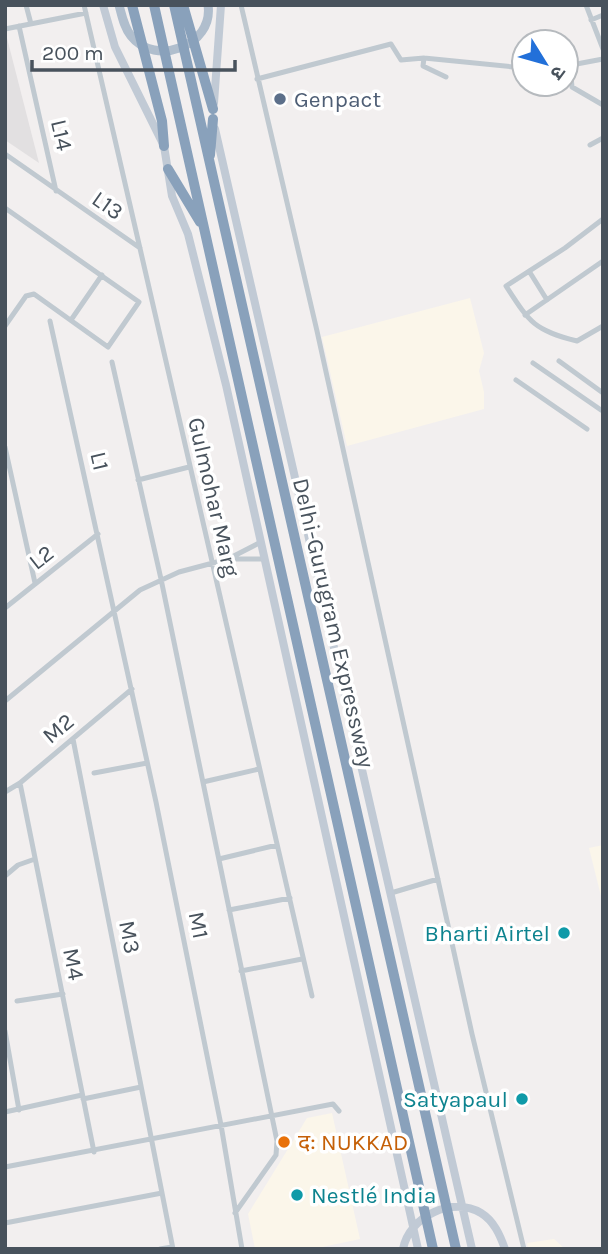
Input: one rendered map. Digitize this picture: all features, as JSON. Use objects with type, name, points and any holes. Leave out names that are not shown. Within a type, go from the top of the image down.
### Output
[{"type":"highway","points":[[132,5],[162,121],[164,146]]},
{"type":"highway","name":"Delhi-Gurugram Expressway","points":[[154,5],[433,1249]]},
{"type":"highway","name":"Delhi-Gurugram Expressway","points":[[174,5],[209,170],[456,1249]]},
{"type":"highway","points":[[183,5],[213,114],[209,170]]},
{"type":"highway","points":[[168,169],[205,231]]},
{"type":"main road","points":[[103,5],[115,47],[164,146],[172,196],[188,234],[226,384],[418,1249]]},
{"type":"main road","points":[[119,5],[124,26],[132,38],[158,51],[175,50],[195,40],[206,24],[208,5]]},
{"type":"main road","points":[[221,5],[213,114],[472,1249]]},
{"type":"main road","points":[[403,1249],[417,1224],[433,1212],[455,1206],[481,1213],[499,1231],[505,1249]]},
{"type":"street","points":[[26,5],[31,24]]},
{"type":"street","name":"Gulmohar Marg","points":[[84,5],[312,996]]},
{"type":"street","points":[[240,5],[319,338],[438,879],[524,1249]]},
{"type":"street","points":[[586,5],[603,49]]},
{"type":"street","points":[[5,29],[86,12]]},
{"type":"street","points":[[591,20],[603,15]]},
{"type":"street","name":"L14","points":[[19,26],[56,191]]},
{"type":"street","points":[[257,79],[391,44],[398,58],[510,67]]},
{"type":"street","points":[[424,58],[423,66],[446,77]]},
{"type":"street","points":[[580,64],[603,59]]},
{"type":"street","points":[[580,92],[603,105]]},
{"type":"street","points":[[590,145],[603,138]]},
{"type":"street","name":"L14","points":[[5,154],[56,191]]},
{"type":"street","name":"L13","points":[[56,191],[139,248]]},
{"type":"street","points":[[5,208],[139,302],[111,345],[104,345],[30,293],[5,326]]},
{"type":"street","points":[[603,219],[506,286],[525,315],[546,333],[560,334],[575,341],[603,326]]},
{"type":"street","points":[[525,315],[603,261]]},
{"type":"street","points":[[529,271],[547,300]]},
{"type":"street","points":[[71,320],[102,275]]},
{"type":"street","name":"L1","points":[[50,321],[116,609]]},
{"type":"street","points":[[559,361],[603,393]]},
{"type":"street","points":[[112,362],[161,579],[278,1148],[235,1213]]},
{"type":"street","points":[[533,363],[600,410]]},
{"type":"street","points":[[516,380],[587,429]]},
{"type":"street","points":[[5,447],[35,583]]},
{"type":"street","points":[[138,480],[189,467]]},
{"type":"street","name":"L2","points":[[5,608],[98,534]]},
{"type":"street","points":[[5,701],[116,609],[161,579],[228,559],[261,542]]},
{"type":"street","points":[[228,559],[265,559]]},
{"type":"street","name":"M1","points":[[116,609],[221,1125],[242,1249]]},
{"type":"street","name":"M2","points":[[5,792],[20,783],[132,689]]},
{"type":"street","name":"M3","points":[[73,739],[172,1248]]},
{"type":"street","points":[[94,773],[147,763]]},
{"type":"street","points":[[203,782],[259,769]]},
{"type":"street","name":"M4","points":[[20,783],[94,1152]]},
{"type":"street","points":[[219,859],[277,845]]},
{"type":"street","points":[[5,876],[18,866],[36,859]]},
{"type":"street","points":[[391,893],[438,879]]},
{"type":"street","points":[[229,910],[290,898]]},
{"type":"street","points":[[242,971],[302,959]]},
{"type":"street","points":[[17,1001],[62,995]]},
{"type":"street","points":[[5,1031],[19,1110]]},
{"type":"street","points":[[5,1112],[141,1087]]},
{"type":"street","points":[[5,1167],[152,1141],[333,1104],[339,1111]]},
{"type":"street","points":[[5,1223],[162,1194]]},
{"type":"street","points":[[160,1249],[172,1248]]},
{"type":"shaded area","points":[[7,38],[39,163],[5,140]]},
{"type":"shaded area","points":[[470,298],[484,353],[479,371],[484,392],[484,409],[347,446],[322,337]]},
{"type":"shaded area","points":[[603,845],[603,904],[589,848]]},
{"type":"shaded area","points":[[332,1113],[360,1239],[313,1249],[255,1249],[248,1214],[307,1118]]},
{"type":"shaded area","points":[[554,1239],[565,1249],[528,1249],[527,1243]]},
{"type":"place","name":"Genpact","points":[[280,99]]},
{"type":"place","name":"Bharti Airtel","points":[[564,933]]},
{"type":"place","name":"Satyapaul","points":[[522,1099]]},
{"type":"place","name":"द: NUKKAD","points":[[284,1142]]},
{"type":"place","name":"Nestlé India","points":[[297,1195]]}]
